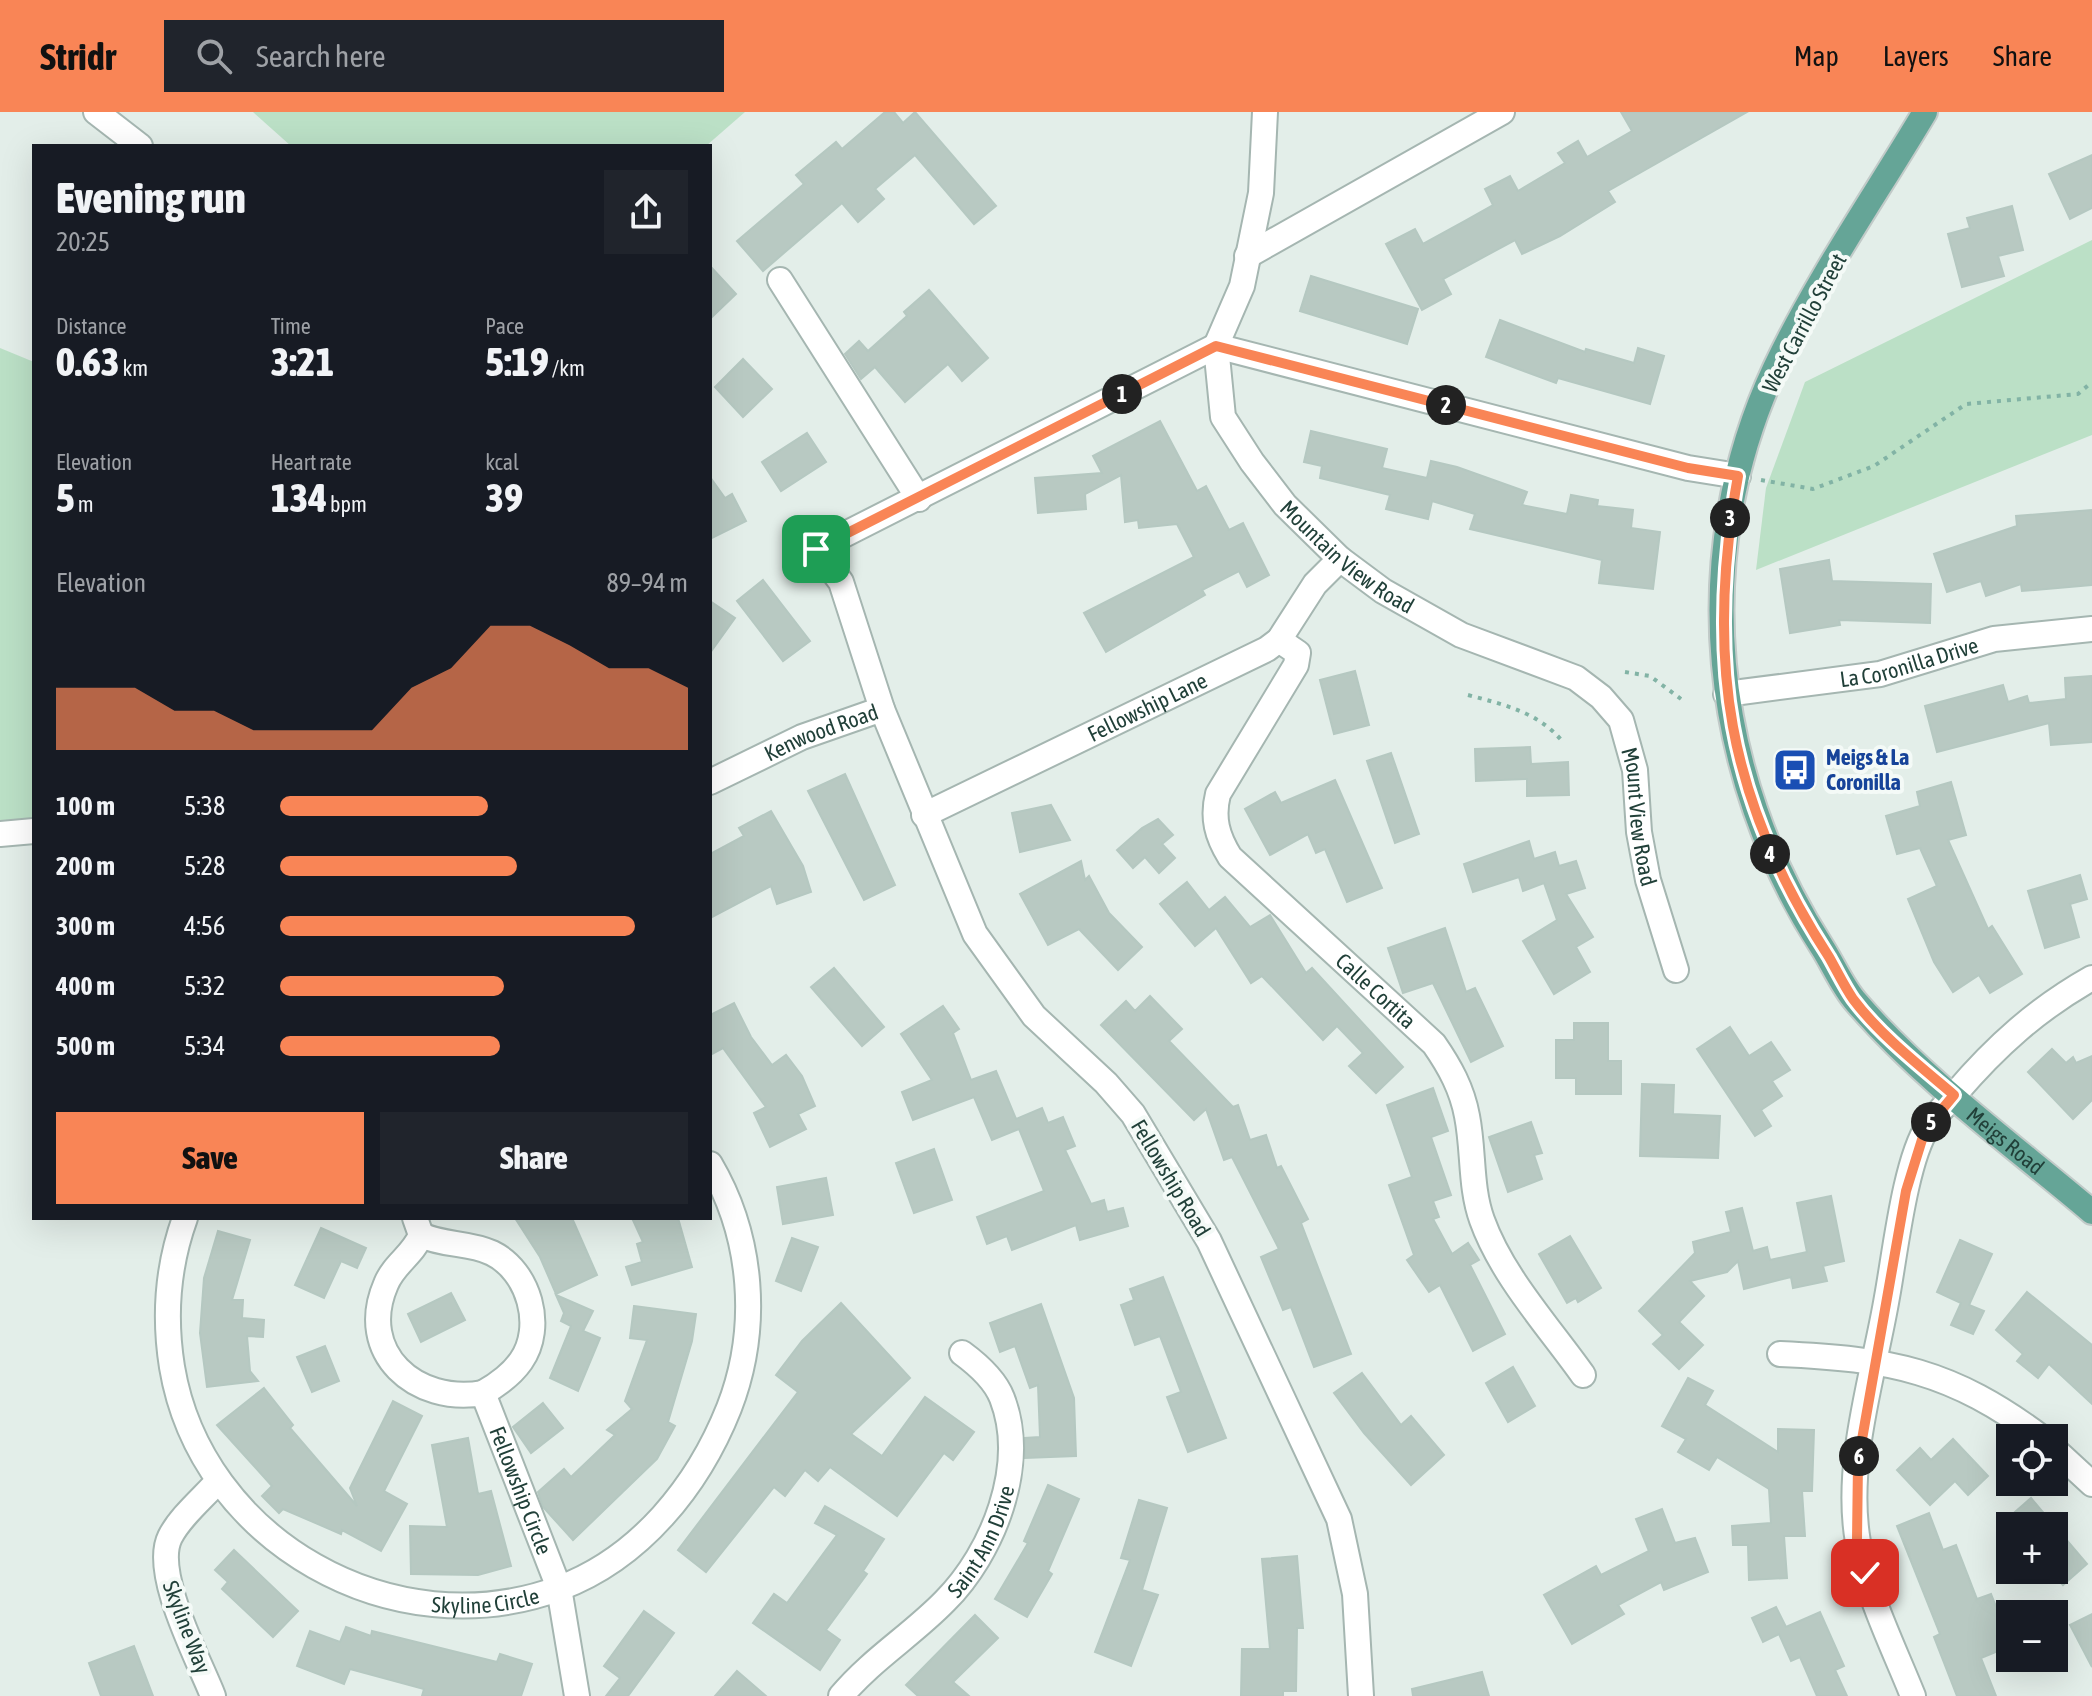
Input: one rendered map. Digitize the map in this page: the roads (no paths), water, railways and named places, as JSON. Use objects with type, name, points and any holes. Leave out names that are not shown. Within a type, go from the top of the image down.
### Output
[{"type":"main road","name":"West Carrillo Street","points":[[1726,694],[1724,566],[1749,478],[1753,423],[1775,369],[1925,112]]},
{"type":"main road","name":"Meigs Road","points":[[1726,694],[1744,783],[1764,840],[1800,912],[1853,999],[1954,1095],[2092,1212]]},
{"type":"street","points":[[96,112],[137,144]]},
{"type":"street","points":[[1265,112],[1261,193],[1242,286],[1216,346],[1688,468],[1749,478]]},
{"type":"street","points":[[1247,256],[1502,112]]},
{"type":"street","points":[[780,280],[919,499]]},
{"type":"street","name":"Kenwood Road","points":[[712,781],[802,737],[882,709],[841,582],[816,549],[1216,346]]},
{"type":"street","name":"Mountain View Road","points":[[1216,346],[1223,417],[1285,505],[1340,559],[1383,591],[1461,635],[1576,678]]},
{"type":"street","points":[[1279,640],[1315,584],[1340,559]]},
{"type":"street","name":"La Coronilla Drive","points":[[1726,694],[1880,674],[1994,639],[2092,629]]},
{"type":"street","name":"Fellowship Lane","points":[[924,815],[1279,640]]},
{"type":"street","name":"Calle Cortita","points":[[1279,640],[1298,653],[1296,665],[1218,794],[1215,808],[1217,834],[1230,857],[1434,1044],[1451,1070],[1467,1113],[1476,1199],[1482,1221],[1498,1252],[1583,1375]]},
{"type":"street","name":"Mount View Road","points":[[1576,678],[1601,697],[1621,720],[1628,739],[1648,880],[1676,970]]},
{"type":"street","name":"Fellowship Road","points":[[882,709],[975,934],[1007,983],[1034,1016],[1106,1083],[1133,1114],[1209,1241],[1339,1519],[1355,1594],[1361,1696]]},
{"type":"street","points":[[0,834],[32,831]]},
{"type":"street","points":[[1913,1696],[1865,1573],[1857,1540],[1858,1462],[1906,1191],[1925,1130],[1954,1095],[2015,1029],[2055,998],[2092,978]]},
{"type":"street","name":"Skyline Circle","points":[[185,1220],[171,1275],[170,1352],[176,1390],[189,1428],[218,1481],[242,1510],[275,1541],[313,1567],[369,1591],[413,1602],[459,1606],[499,1602],[559,1588],[613,1560],[670,1509],[711,1449],[734,1396],[744,1353],[747,1277],[735,1216],[712,1168]]},
{"type":"street","points":[[418,1226],[437,1243],[474,1245],[497,1255],[515,1271],[527,1292],[533,1316],[526,1352],[521,1362],[483,1393],[447,1395],[423,1389],[403,1375],[383,1344],[378,1320],[386,1284],[417,1246],[418,1226]]},
{"type":"street","name":"Saint Ann Drive","points":[[841,1696],[884,1651],[944,1602],[968,1575],[987,1542],[1004,1499],[1010,1436],[1002,1398],[985,1373],[962,1353]]},
{"type":"street","points":[[1780,1354],[1846,1357],[1934,1375],[1959,1386],[2023,1424]]},
{"type":"street","name":"Fellowship Circle","points":[[483,1393],[559,1588],[577,1696]]},
{"type":"street","points":[[2068,1462],[2092,1484]]},
{"type":"street","name":"Skyline Way","points":[[213,1696],[168,1580],[165,1552],[176,1528],[218,1481]]},
{"type":"place","name":"Meigs & La Coronilla","points":[[1795,770]]}]
